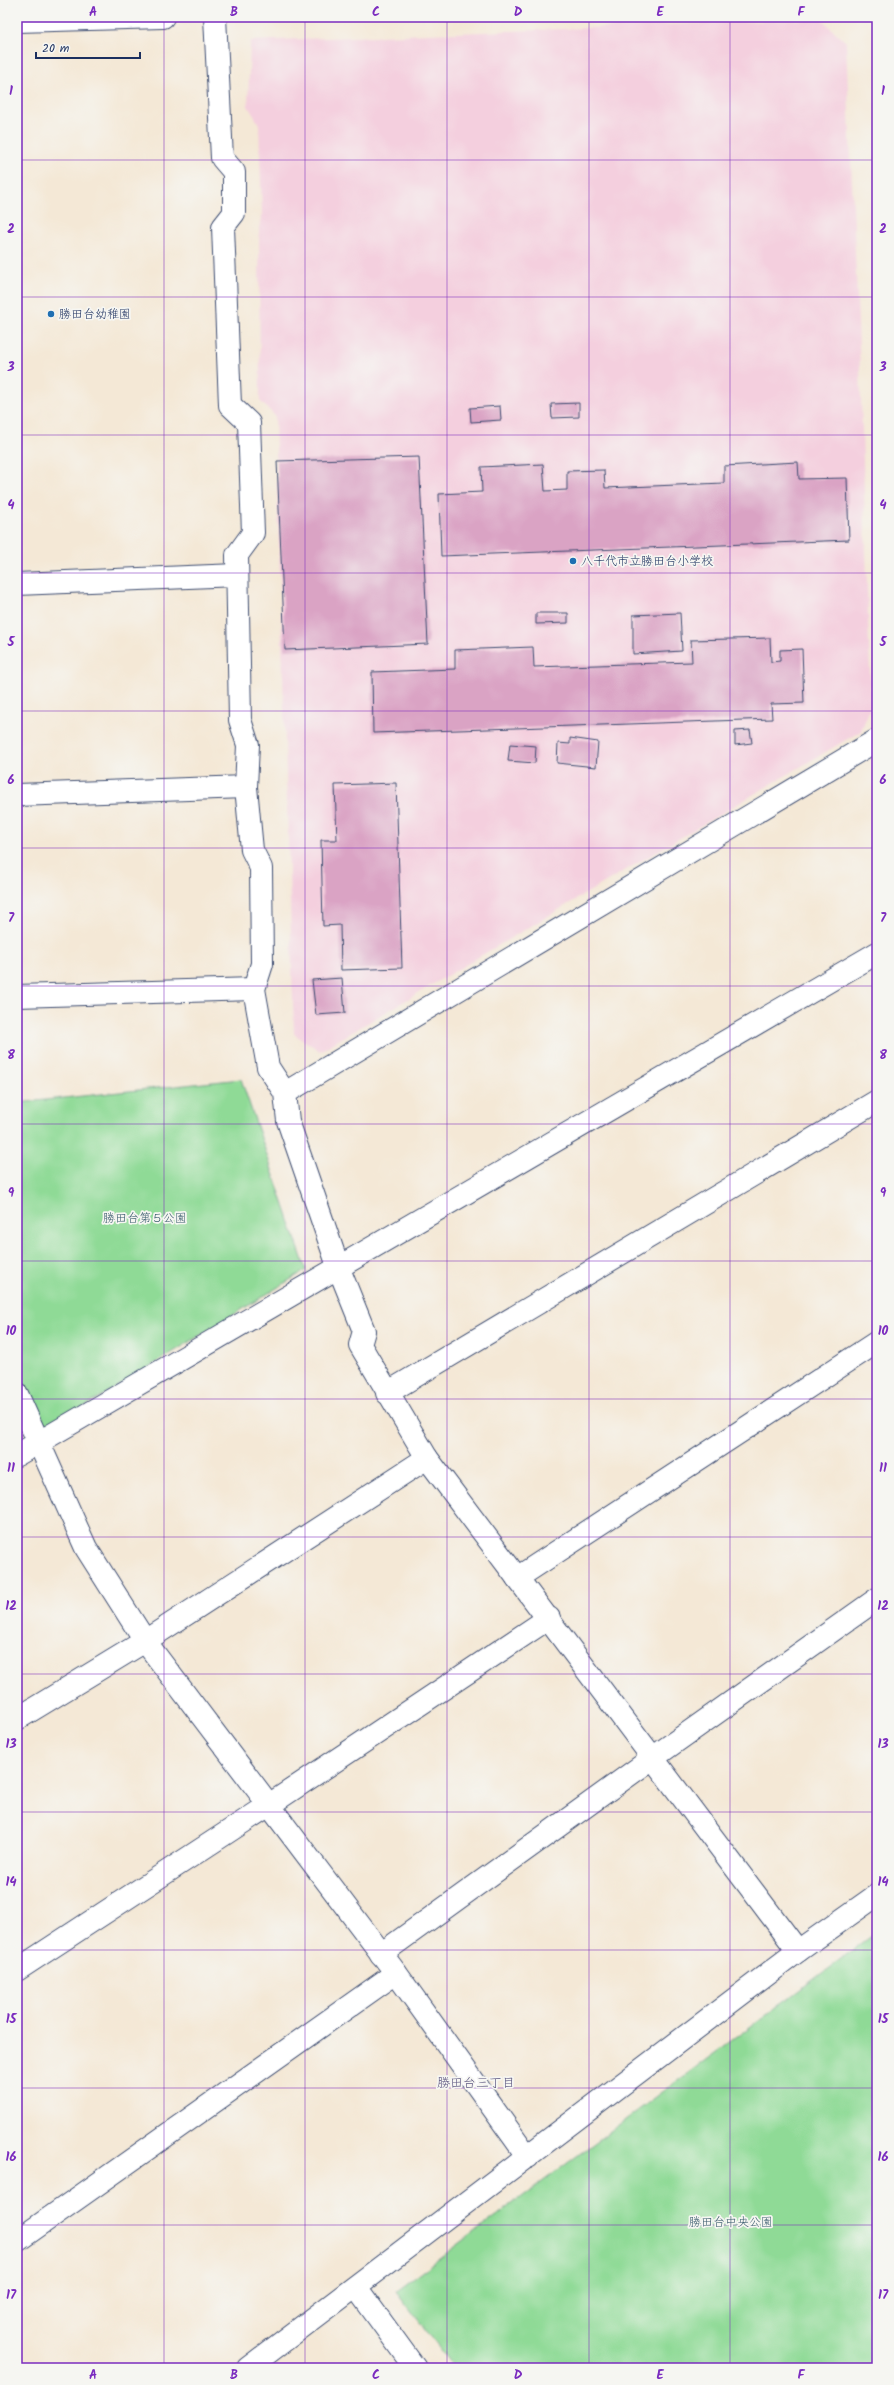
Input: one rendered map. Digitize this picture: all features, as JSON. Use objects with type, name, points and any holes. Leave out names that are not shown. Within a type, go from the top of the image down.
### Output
[{"type":"street","points":[[17,21],[163,17]]},
{"type":"street","points":[[215,17],[222,158],[234,172],[234,213],[223,227],[230,405],[249,423],[253,534],[237,555],[240,720],[248,745],[246,787],[252,850],[261,868],[262,964],[254,989],[268,1067],[285,1093],[288,1121],[339,1269],[364,1330],[360,1345],[387,1393],[427,1458],[654,1756],[798,1951]]},
{"type":"street","points":[[17,584],[237,575]]},
{"type":"street","points":[[285,1093],[877,740]]},
{"type":"street","points":[[17,795],[246,787]]},
{"type":"street","points":[[17,1455],[339,1269],[877,953]]},
{"type":"street","points":[[17,996],[254,989]]},
{"type":"street","points":[[387,1393],[877,1101]]},
{"type":"street","points":[[517,1578],[877,1342]]},
{"type":"street","points":[[17,1394],[37,1443],[86,1548],[145,1641],[396,1973],[528,2157]]},
{"type":"street","points":[[17,1719],[145,1641],[427,1458]]},
{"type":"street","points":[[381,1954],[654,1756],[877,1598]]},
{"type":"street","points":[[17,1970],[269,1805],[549,1618]]},
{"type":"street","points":[[248,2368],[798,1951],[877,1895]]},
{"type":"street","points":[[17,2241],[396,1973]]},
{"type":"street","points":[[356,2287],[415,2368]]},
{"type":"shaded area","name":"八千代市立勝田台小学校","points":[[821,19],[846,42],[860,368],[871,706],[861,731],[320,1051],[294,1034],[275,416],[260,401],[259,228],[262,215],[259,124],[248,106],[250,41]]},
{"type":"green space","name":"勝田台第５公園","points":[[241,1079],[306,1270],[42,1433],[17,1369],[17,1103]]},
{"type":"green space","name":"勝田台中央公園","points":[[877,1932],[877,2368],[455,2368],[396,2291]]},
{"type":"building","points":[[579,403],[579,417],[552,418],[551,404]]},
{"type":"building","points":[[500,406],[501,420],[471,422],[470,408]]},
{"type":"building","points":[[419,457],[428,644],[285,650],[277,461]]},
{"type":"building","points":[[798,462],[799,479],[847,478],[849,540],[441,556],[439,494],[482,492],[481,467],[543,464],[545,491],[567,490],[567,471],[604,470],[605,488],[724,483],[724,466]]},
{"type":"building","points":[[536,613],[568,613],[568,623],[536,624]]},
{"type":"building","points":[[680,613],[682,651],[633,654],[633,615]]},
{"type":"building","points":[[770,638],[771,662],[780,661],[780,650],[802,649],[804,703],[771,704],[772,719],[373,733],[372,672],[455,669],[455,650],[533,647],[534,667],[692,662],[691,640]]},
{"type":"building","points":[[750,730],[752,743],[735,745],[735,731]]},
{"type":"building","points":[[570,738],[598,742],[596,767],[557,763],[558,743],[570,744]]},
{"type":"building","points":[[510,744],[536,746],[535,763],[508,761]]},
{"type":"building","points":[[396,783],[402,968],[341,970],[340,925],[323,926],[321,840],[337,840],[335,785]]},
{"type":"building","points":[[342,978],[345,1013],[316,1015],[312,980]]},
{"type":"place","name":"勝田台幼稚園","points":[[51,314]]},
{"type":"place","name":"八千代市立勝田台小学校","points":[[573,561]]},
{"type":"district","name":"勝田台三丁目","points":[[476,2083]]}]
